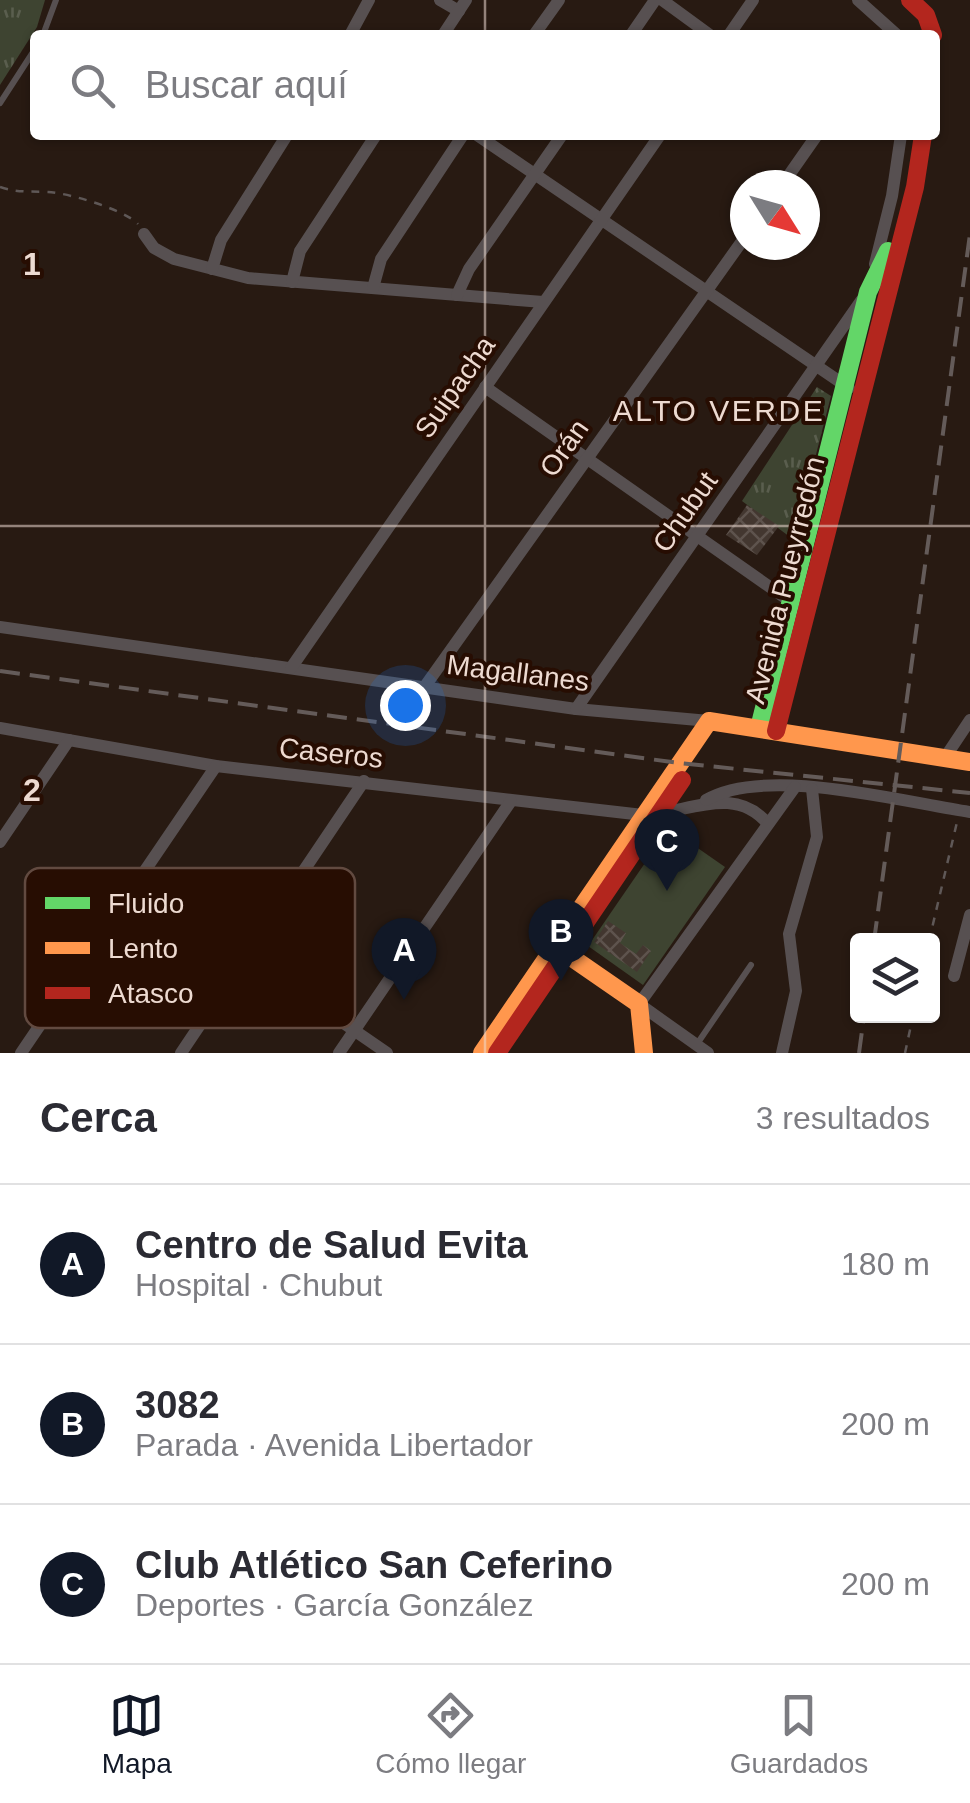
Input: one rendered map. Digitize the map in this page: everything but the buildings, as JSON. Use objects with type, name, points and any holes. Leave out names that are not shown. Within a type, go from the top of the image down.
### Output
[{"type":"street","points":[[353,30],[369,0]]},
{"type":"street","points":[[440,0],[462,6],[446,30]]},
{"type":"street","points":[[538,30],[559,0]]},
{"type":"street","points":[[635,30],[658,0],[703,30]]},
{"type":"street","points":[[732,30],[753,0]]},
{"type":"street","points":[[858,0],[888,30]]},
{"type":"street","points":[[910,0],[930,8]]},
{"type":"street","points":[[212,269],[220,240],[284,140]]},
{"type":"street","points":[[292,282],[300,251],[373,140]]},
{"type":"street","points":[[373,288],[381,260],[460,140]]},
{"type":"street","points":[[484,140],[852,389]]},
{"type":"street","points":[[457,295],[469,269],[559,140]]},
{"type":"street","name":"Suipacha","points":[[291,668],[657,140]]},
{"type":"street","points":[[792,170],[814,140]]},
{"type":"street","name":"Avenida Pueyrredón","points":[[852,389],[900,140]]},
{"type":"street","name":"Avenida Pueyrredón","points":[[768,730],[852,389],[908,210],[922,140]]},
{"type":"street","name":"Avenida Pueyrredón","points":[[868,292],[908,210]]},
{"type":"street","points":[[144,234],[154,248],[174,259],[212,269],[292,282],[543,302]]},
{"type":"street","name":"Orán","points":[[423,689],[730,258]]},
{"type":"street","name":"Chubut","points":[[576,709],[868,292]]},
{"type":"street","points":[[485,387],[798,605]]},
{"type":"street","name":"Magallanes","points":[[0,628],[576,709],[715,721],[970,762]]},
{"type":"street","points":[[946,756],[970,720]]},
{"type":"street","points":[[482,1053],[560,949],[715,721]]},
{"type":"street","name":"Caseros","points":[[0,728],[216,766],[651,815]]},
{"type":"street","points":[[0,842],[70,740]]},
{"type":"street","points":[[147,868],[216,766]]},
{"type":"street","points":[[305,868],[364,781]]},
{"type":"street","points":[[704,802],[719,792],[795,787],[965,812]]},
{"type":"street","points":[[644,1053],[639,1004],[795,787]]},
{"type":"street","points":[[782,1053],[796,991],[790,934],[817,837],[812,789]]},
{"type":"street","points":[[339,1053],[511,800]]},
{"type":"street","points":[[651,815],[704,802],[738,804],[758,812],[768,824]]},
{"type":"street","points":[[954,976],[970,916]]},
{"type":"street","points":[[560,949],[702,1049]]},
{"type":"street","points":[[497,1053],[560,949]]},
{"type":"street","points":[[21,1053],[38,1028]]},
{"type":"street","points":[[181,1053],[198,1028]]},
{"type":"street","points":[[351,1028],[387,1053]]},
{"type":"lane","points":[[46,30],[56,0]]},
{"type":"lane","points":[[0,103],[30,56]]},
{"type":"lane","points":[[702,1049],[751,965]]},
{"type":"path","points":[[0,187],[18,194],[51,191],[126,212],[144,234]]},
{"type":"path","points":[[931,933],[965,812]]},
{"type":"path","points":[[905,1053],[911,1023]]},
{"type":"green space","points":[[0,0],[45,0],[37,27],[30,30],[30,38],[0,85]]},
{"type":"green space","points":[[817,387],[831,396],[794,540],[742,501]]},
{"type":"green space","points":[[669,828],[725,867],[643,985],[588,946]]},
{"type":"railway","points":[[875,933],[970,234]]},
{"type":"railway","points":[[0,671],[679,763],[970,793]]},
{"type":"railway","points":[[859,1053],[863,1023]]},
{"type":"traffic: fast","points":[[759,728],[868,292],[888,251]]},
{"type":"traffic: slow","points":[[482,1053],[709,721],[970,762]]},
{"type":"traffic: slow","points":[[555,946],[639,1004],[644,1053]]},
{"type":"traffic: jam","points":[[910,0],[926,15],[931,30]]},
{"type":"traffic: jam","points":[[776,731],[915,187],[922,140]]},
{"type":"traffic: jam","points":[[497,1053],[682,780]]},
{"type":"place","name":"Club Atlético San Ceferino","points":[[667,891]]},
{"type":"place","name":"3082","points":[[561,981]]},
{"type":"place","name":"Centro de Salud Evita","points":[[404,1000]]},
{"type":"district","name":"ALTO VERDE","points":[[719,410]]}]
